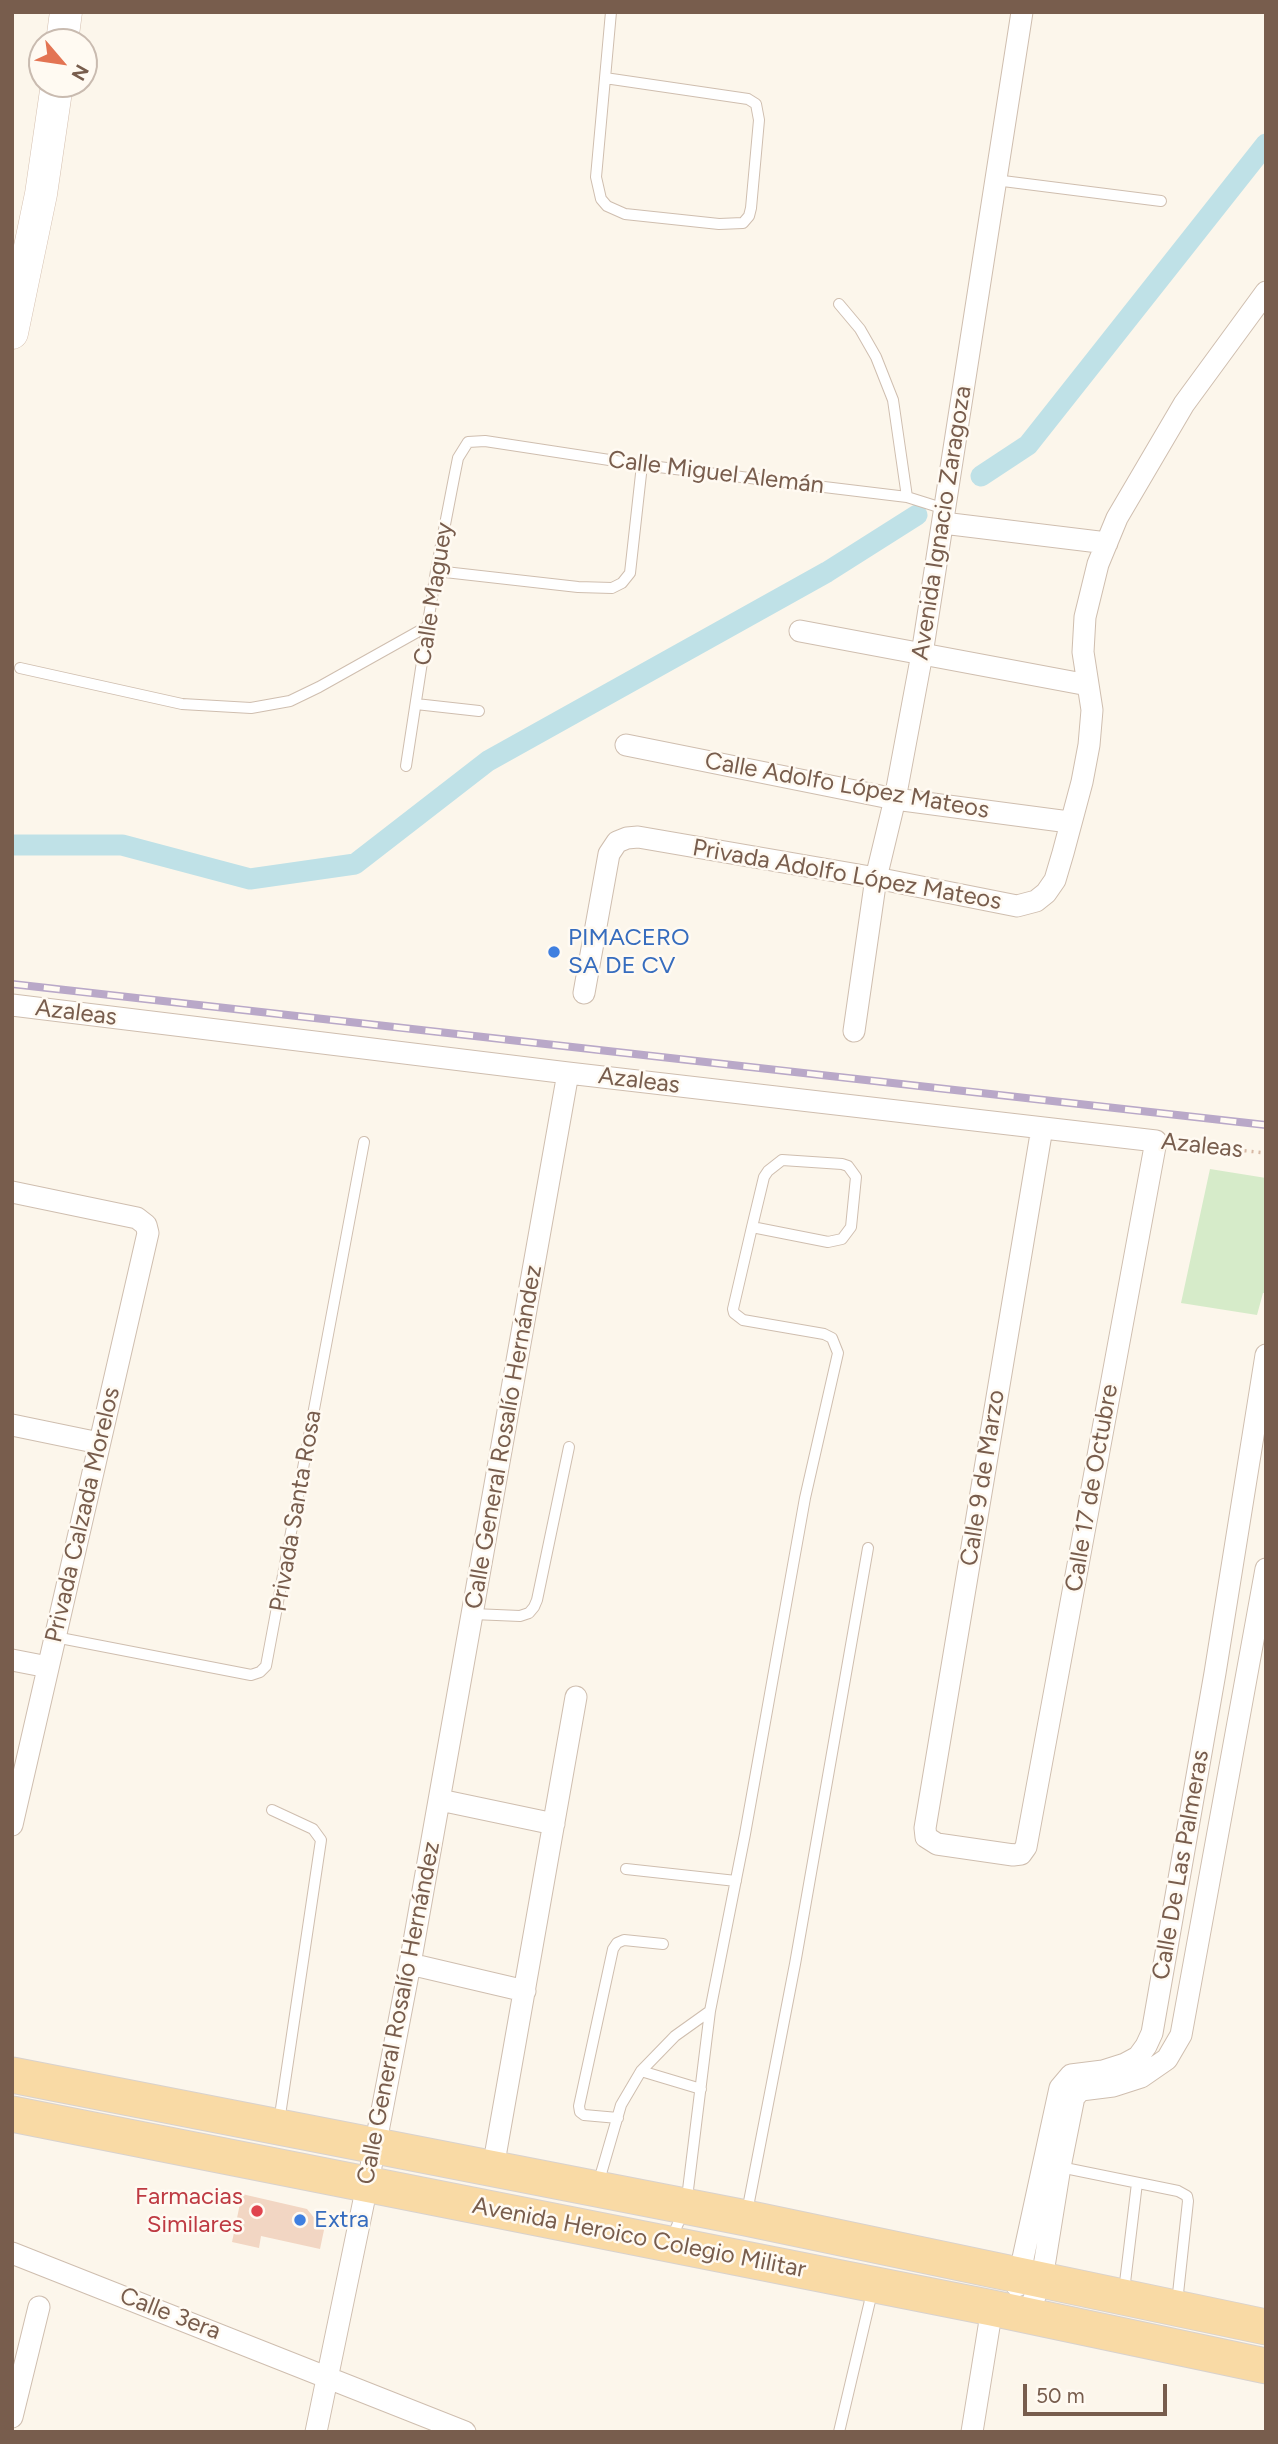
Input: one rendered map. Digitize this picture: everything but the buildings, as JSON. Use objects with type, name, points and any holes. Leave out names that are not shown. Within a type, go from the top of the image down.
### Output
[{"type":"main road","name":"Avenida Heroico Colegio Militar","points":[[12,2075],[746,2218],[1266,2327]]},
{"type":"main road","name":"Avenida Heroico Colegio Militar","points":[[12,2114],[367,2183],[1266,2366]]},
{"type":"street","name":"Avenida Ignacio Zaragoza","points":[[854,1031],[876,878],[895,799],[922,654],[1022,12]]},
{"type":"street","points":[[12,333],[41,194],[55,98]]},
{"type":"street","name":"Privada Adolfo López Mateos","points":[[584,993],[609,854],[617,842],[638,837],[876,878],[1017,906],[1036,901],[1046,892],[1055,880],[1082,782],[1088,745],[1092,710],[1083,652],[1085,617],[1098,564],[1124,507],[1184,404],[1266,292]]},
{"type":"street","name":"Calle Miguel Alemán","points":[[944,516],[1107,543]]},
{"type":"street","points":[[800,631],[1088,685]]},
{"type":"street","name":"Calle Adolfo López Mateos","points":[[626,745],[895,799],[1069,822]]},
{"type":"street","name":"Azaleas","points":[[12,1005],[1156,1141]]},
{"type":"street","name":"Calle General Rosalío Hernández","points":[[316,2432],[410,1964],[568,1073]]},
{"type":"street","name":"Calle 9 de Marzo","points":[[1028,1836],[1026,1847],[1021,1854],[1013,1855],[937,1844],[926,1837],[925,1828],[1042,1128]]},
{"type":"street","name":"Calle 17 de Octubre","points":[[1028,1836],[1156,1141]]},
{"type":"street","name":"Privada Calzada Morelos","points":[[12,1192],[128,1216],[142,1221],[148,1233],[12,1825]]},
{"type":"street","name":"Calle De Las Palmeras","points":[[972,2432],[1008,2312],[1031,2278],[1060,2167],[1070,2108],[1076,2094],[1093,2087],[1113,2086],[1141,2077],[1147,2062],[1146,2046],[1152,2033],[1215,1673],[1266,1355]]},
{"type":"street","points":[[12,1425],[99,1443]]},
{"type":"street","name":"Calle De Las Palmeras","points":[[1031,2278],[1060,2088],[1071,2075],[1167,2059],[1181,2035],[1266,1569]]},
{"type":"street","points":[[12,1660],[48,1667]]},
{"type":"street","points":[[1215,1673],[1246,1677]]},
{"type":"street","points":[[493,2168],[576,1697]]},
{"type":"street","points":[[440,1800],[554,1824]]},
{"type":"street","points":[[410,1964],[525,1991]]},
{"type":"street","name":"Calle 3era","points":[[12,2253],[465,2432]]},
{"type":"street","points":[[12,2417],[39,2307]]},
{"type":"lane","points":[[605,78],[748,99],[756,104],[759,120],[751,208],[743,223],[719,224],[625,214],[607,206],[601,199],[596,177],[605,78],[611,12]]},
{"type":"lane","points":[[995,180],[1161,201]]},
{"type":"lane","points":[[839,304],[860,329],[876,357],[893,400],[907,497]]},
{"type":"lane","name":"Calle Miguel Alemán","points":[[485,441],[642,465],[907,497],[944,516]]},
{"type":"lane","name":"Calle Maguey","points":[[406,766],[436,571],[458,458],[468,442],[485,441]]},
{"type":"lane","points":[[436,571],[578,587],[612,588],[622,583],[630,573],[642,465]]},
{"type":"lane","points":[[20,668],[182,704],[251,708],[290,701],[428,626]]},
{"type":"lane","points":[[416,704],[479,710]]},
{"type":"lane","name":"Privada Santa Rosa","points":[[55,1637],[251,1675],[266,1666],[364,1142]]},
{"type":"lane","points":[[668,2245],[686,2206],[710,2011],[736,1881],[804,1498],[838,1353],[832,1338],[824,1334],[743,1320],[733,1309],[752,1227],[764,1177],[774,1164],[782,1160],[842,1164],[848,1166],[856,1177],[850,1227],[842,1239],[828,1242],[752,1227]]},
{"type":"lane","points":[[473,1614],[520,1616],[534,1607],[569,1447]]},
{"type":"lane","points":[[746,2218],[795,1964],[867,1548]]},
{"type":"lane","points":[[272,1810],[313,1829],[321,1840],[278,2127]]},
{"type":"lane","points":[[626,1868],[736,1881]]},
{"type":"lane","points":[[618,2118],[584,2115],[579,2106],[613,1949],[617,1943],[624,1940],[663,1944]]},
{"type":"lane","points":[[596,2189],[621,2105],[641,2071],[675,2036],[710,2011]]},
{"type":"lane","points":[[641,2071],[701,2089]]},
{"type":"lane","points":[[1060,2167],[1178,2191],[1187,2196],[1177,2309]]},
{"type":"lane","points":[[1124,2296],[1138,2183]]},
{"type":"lane","points":[[839,2432],[873,2285]]},
{"type":"path","name":"Azaleas","points":[[1156,1141],[1266,1153]]},
{"type":"green space","points":[[1210,1169],[1266,1178],[1266,1293],[1263,1293],[1257,1315],[1181,1303]]},
{"type":"waterway","points":[[981,476],[1028,445],[1266,144]]},
{"type":"waterway","points":[[12,845],[122,845],[250,879],[355,864],[488,761],[827,572],[917,515]]},
{"type":"railway","points":[[12,984],[1266,1125]]},
{"type":"place","name":"PIMACERO SA DE CV","points":[[554,952]]},
{"type":"place","name":"Farmacias Similares","points":[[257,2211]]},
{"type":"place","name":"Extra","points":[[300,2220]]}]
